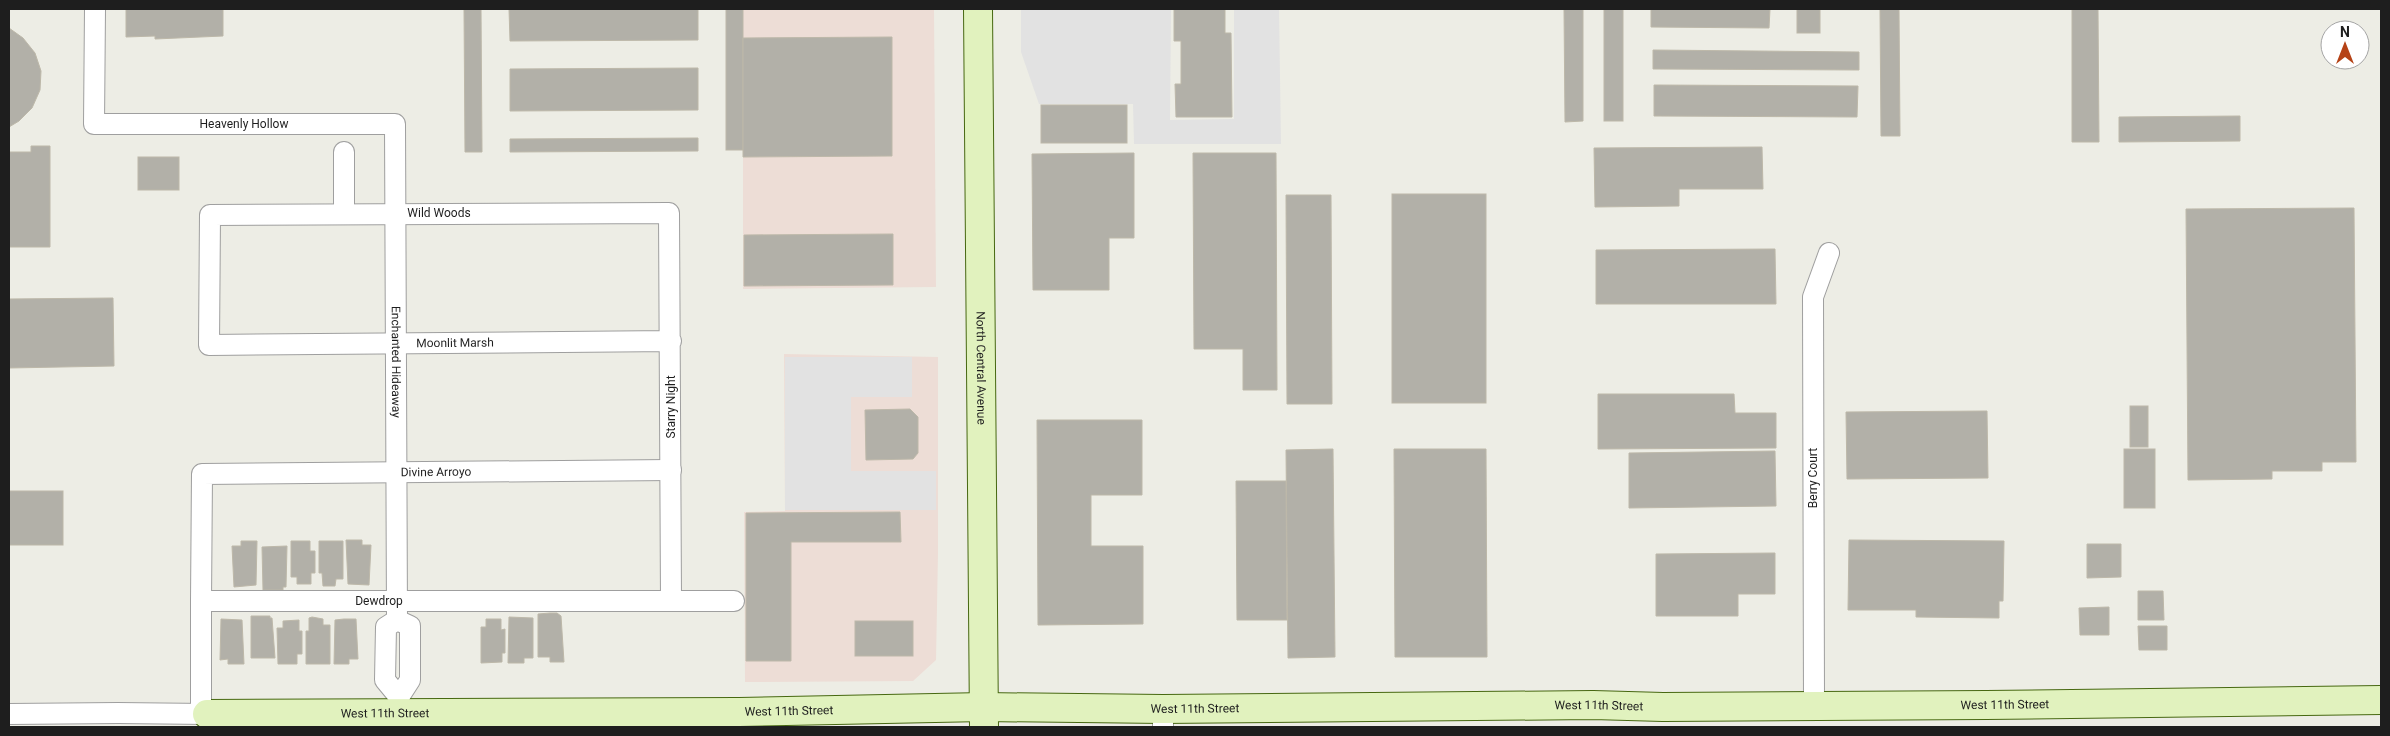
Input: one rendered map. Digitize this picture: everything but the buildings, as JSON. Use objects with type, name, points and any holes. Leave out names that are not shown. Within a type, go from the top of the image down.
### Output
[{"type":"street","name":"Heavenly Hollow","points":[[95,9],[94,124],[395,124]]},
{"type":"street","name":"North Central Avenue","points":[[978,9],[984,717]]},
{"type":"street","name":"Enchanted Hideaway","points":[[395,124],[398,610]]},
{"type":"street","points":[[344,152],[344,213]]},
{"type":"street","name":"Wild Woods","points":[[209,345],[210,215],[669,213]]},
{"type":"street","name":"Starry Night","points":[[669,213],[671,600]]},
{"type":"street","name":"Berry Court","points":[[1814,705],[1812,296],[1830,253]]},
{"type":"street","name":"Moonlit Marsh","points":[[209,345],[671,341]]},
{"type":"street","name":"Divine Arroyo","points":[[201,601],[202,474],[671,470]]},
{"type":"street","name":"Dewdrop","points":[[201,601],[398,610],[671,600],[734,600]]},
{"type":"street","points":[[201,601],[204,714]]},
{"type":"street","points":[[398,610],[410,626],[410,680],[399,705],[385,680],[386,627],[398,610]]},
{"type":"street","points":[[385,652],[410,652]]},
{"type":"street","name":"West 11th Street","points":[[9,714],[204,714],[399,705],[984,717],[1163,718],[1593,705],[1663,707],[1814,705],[1976,706],[2381,700]]},
{"type":"shaded area","points":[[743,9],[934,9],[936,287],[743,289]]},
{"type":"shaded area","points":[[1021,9],[1171,9],[1170,120],[1234,119],[1234,9],[1279,9],[1281,144],[1134,144],[1133,104],[1039,104],[1021,52]]},
{"type":"shaded area","points":[[784,354],[938,357],[936,660],[913,681],[745,682],[744,512],[785,511]]},
{"type":"shaded area","points":[[785,357],[912,357],[912,397],[851,397],[851,471],[936,471],[936,510],[785,510]]}]
